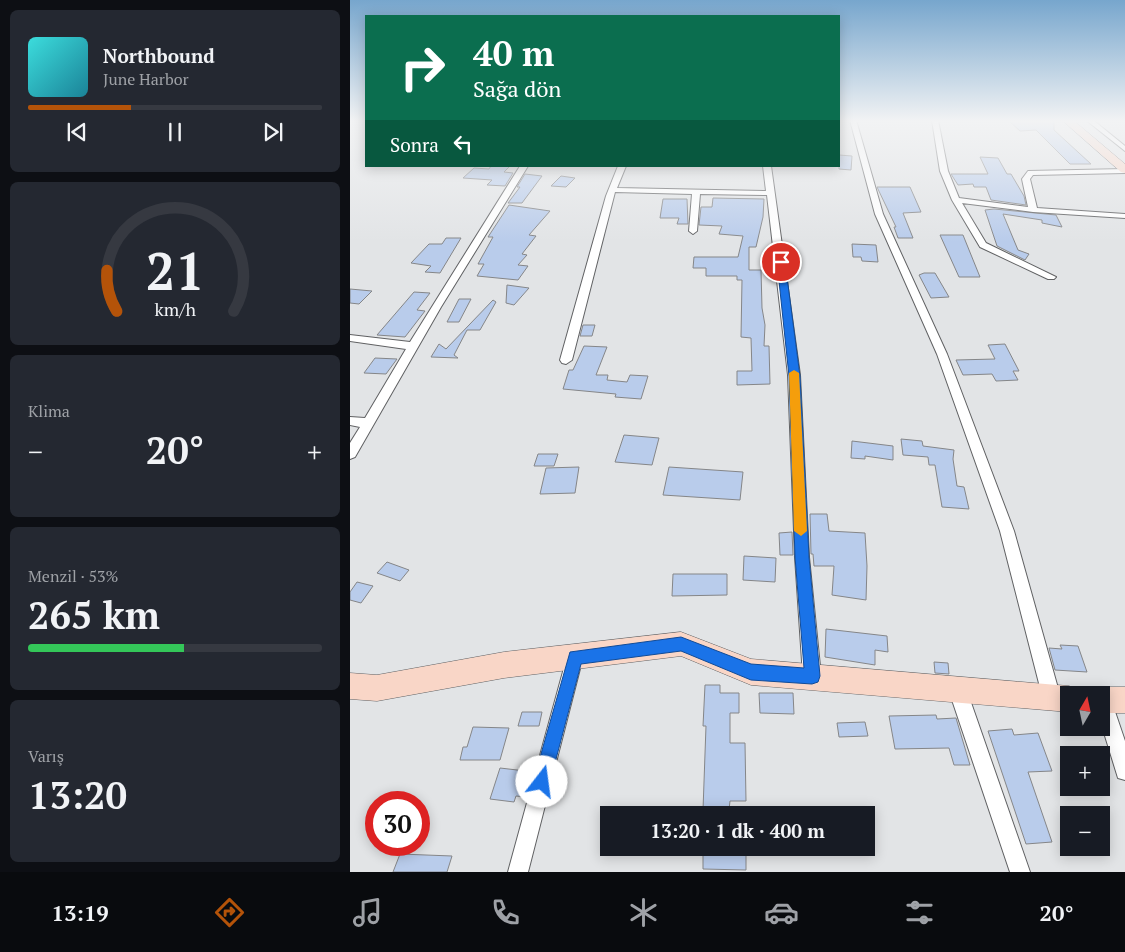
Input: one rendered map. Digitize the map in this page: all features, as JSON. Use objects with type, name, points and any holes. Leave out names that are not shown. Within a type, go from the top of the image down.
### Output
[{"type":"street","points":[[350,686],[377,688],[504,666],[681,644],[751,672],[1060,699],[1007,531],[942,354],[879,214],[864,161]]},
{"type":"street","points":[[942,161],[944,171],[956,200],[982,246],[1051,278]]},
{"type":"street","points":[[1114,161],[1125,170]]},
{"type":"street","points":[[350,454],[412,346],[523,167]]},
{"type":"street","points":[[566,360],[622,167]]},
{"type":"street","points":[[768,167],[794,376],[802,557],[812,676]]},
{"type":"street","points":[[1034,210],[1026,179],[1031,173],[1125,170]]},
{"type":"street","points":[[614,190],[771,193]]},
{"type":"street","points":[[693,230],[696,192]]},
{"type":"street","points":[[956,200],[1034,210],[1125,216]]},
{"type":"street","points":[[350,338],[412,346]]},
{"type":"street","points":[[350,421],[368,423]]},
{"type":"street","points":[[518,872],[575,657]]},
{"type":"street","points":[[958,691],[1020,872]]},
{"type":"street","points":[[1110,700],[1125,771]]},
{"type":"building","points":[[840,161],[852,161],[851,170],[839,169]]},
{"type":"building","points":[[982,161],[1000,161],[1007,174],[1011,174],[1024,196],[1026,205],[991,200],[986,187],[974,187],[973,184],[958,185],[951,174],[988,174]]},
{"type":"building","points":[[1067,161],[1087,161],[1091,164],[1070,164]]},
{"type":"building","points":[[490,167],[509,167],[504,172],[513,173],[505,186],[487,185],[492,180],[463,178],[474,168],[489,169]]},
{"type":"building","points":[[525,174],[542,176],[522,203],[508,203],[520,187],[517,187]]},
{"type":"building","points":[[561,176],[575,178],[566,187],[551,186]]},
{"type":"building","points":[[877,187],[910,187],[921,212],[903,213],[913,238],[898,238],[894,227],[896,227]]},
{"type":"building","points":[[713,198],[764,199],[763,217],[756,247],[749,247],[749,270],[761,270],[762,308],[765,325],[764,346],[769,346],[770,384],[737,385],[737,371],[752,371],[751,338],[741,337],[742,280],[737,280],[737,276],[706,276],[706,268],[693,268],[694,257],[738,257],[743,236],[719,234],[722,226],[699,225],[701,207],[712,207]]},
{"type":"building","points":[[663,199],[687,199],[688,224],[677,224],[679,218],[660,218]]},
{"type":"building","points":[[509,205],[550,211],[529,235],[536,236],[522,254],[527,255],[518,265],[528,266],[518,280],[477,276],[484,264],[478,264],[493,237],[488,237]]},
{"type":"building","points":[[994,209],[1056,215],[1062,227],[1042,223],[1042,220],[1003,214],[1018,250],[1029,254],[1025,260],[997,246],[985,210]]},
{"type":"building","points":[[940,235],[963,235],[980,277],[959,277]]},
{"type":"building","points":[[446,238],[461,238],[440,273],[425,272],[431,266],[411,263],[429,244],[442,244]]},
{"type":"building","points":[[852,244],[876,245],[878,262],[862,261],[861,257],[853,257]]},
{"type":"building","points":[[935,273],[949,297],[931,298],[919,275]]},
{"type":"building","points":[[507,285],[529,288],[514,305],[506,303]]},
{"type":"building","points":[[350,289],[372,291],[359,304],[350,303]]},
{"type":"building","points":[[414,292],[430,293],[417,310],[425,311],[405,337],[377,335]]},
{"type":"building","points":[[459,299],[471,299],[459,322],[447,322]]},
{"type":"building","points":[[493,300],[496,302],[480,330],[467,330],[454,355],[458,358],[431,357],[439,344],[446,349]]},
{"type":"building","points":[[583,325],[595,325],[592,336],[580,336]]},
{"type":"building","points":[[1005,344],[1019,371],[1013,371],[1018,380],[996,381],[992,374],[963,375],[956,360],[995,359],[988,345]]},
{"type":"building","points":[[584,346],[607,347],[596,375],[608,375],[607,380],[627,382],[630,375],[648,376],[641,399],[615,397],[616,394],[563,389],[569,370],[573,370]]},
{"type":"building","points":[[375,358],[397,359],[386,374],[364,373]]},
{"type":"building","points":[[624,435],[659,438],[652,465],[615,462]]},
{"type":"building","points":[[901,439],[922,441],[923,446],[954,450],[953,459],[957,486],[964,487],[969,509],[942,507],[935,465],[929,465],[928,457],[903,455]]},
{"type":"building","points":[[852,441],[893,446],[893,460],[865,456],[865,459],[851,458]]},
{"type":"building","points":[[538,454],[558,454],[554,466],[534,466]]},
{"type":"building","points":[[579,467],[575,493],[540,494],[546,468]]},
{"type":"building","points":[[669,467],[743,472],[740,500],[663,495]]},
{"type":"building","points":[[810,514],[827,514],[829,531],[865,533],[867,566],[866,600],[832,595],[834,566],[814,566],[813,554],[811,554]]},
{"type":"building","points":[[792,532],[793,555],[780,555],[779,533]]},
{"type":"building","points":[[744,556],[776,558],[775,582],[743,580]]},
{"type":"building","points":[[387,562],[409,570],[400,581],[377,573]]},
{"type":"building","points":[[673,574],[727,574],[727,595],[672,596]]},
{"type":"building","points":[[357,582],[373,586],[361,603],[350,600],[350,592]]},
{"type":"building","points":[[826,629],[887,636],[888,652],[875,650],[875,665],[825,657]]},
{"type":"building","points":[[1060,645],[1078,646],[1087,672],[1055,670],[1049,648],[1062,649]]},
{"type":"building","points":[[934,662],[948,663],[949,674],[935,673]]},
{"type":"building","points":[[705,685],[720,685],[720,693],[739,693],[739,713],[730,713],[730,743],[745,743],[746,801],[730,801],[729,806],[703,806],[706,726],[703,726]]},
{"type":"building","points":[[759,693],[793,693],[794,714],[760,713]]},
{"type":"building","points":[[522,712],[542,712],[539,726],[518,726]]},
{"type":"building","points":[[936,715],[937,719],[956,718],[970,765],[954,765],[949,748],[895,749],[889,716]]},
{"type":"building","points":[[865,722],[868,736],[839,737],[837,723]]},
{"type":"building","points":[[473,727],[509,728],[500,760],[460,760],[463,747],[467,747]]},
{"type":"building","points":[[1012,729],[1014,735],[1038,733],[1052,771],[1028,772],[1052,842],[1026,844],[988,731]]},
{"type":"building","points":[[500,768],[534,772],[527,797],[516,796],[514,802],[490,799]]},
{"type":"building","points":[[399,856],[452,856],[447,872],[393,872]]},
{"type":"building","points":[[703,856],[746,856],[746,870],[703,869]]},
{"type":"slow traffic","points":[[794,373],[801,531]]},
{"type":"route","points":[[542,782],[575,657],[681,644],[751,672],[812,676],[802,557],[794,376],[781,262]]}]
